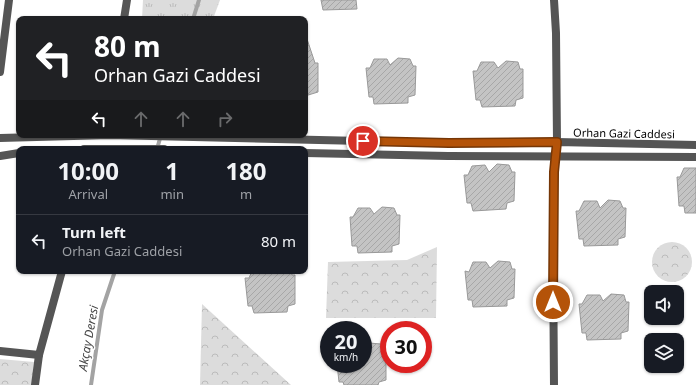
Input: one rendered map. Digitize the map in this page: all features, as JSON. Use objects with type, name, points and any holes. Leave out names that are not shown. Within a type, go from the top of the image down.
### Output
[{"type":"street","points":[[0,72],[9,0]]},
{"type":"street","points":[[124,16],[127,0]]},
{"type":"street","points":[[554,0],[556,33],[557,142],[554,172],[553,249],[554,385]]},
{"type":"street","name":"Orhan Gazi Caddesi","points":[[0,138],[16,138]]},
{"type":"street","name":"Orhan Gazi Caddesi","points":[[216,138],[449,143],[557,142],[696,145]]},
{"type":"street","points":[[0,156],[16,153]]},
{"type":"street","name":"Orhan Gazi Caddesi","points":[[308,153],[696,157]]},
{"type":"street","points":[[35,385],[39,355],[61,274]]},
{"type":"street","points":[[0,351],[39,355]]},
{"type":"green space","points":[[143,0],[220,0],[214,16],[142,16]]},
{"type":"green space","points":[[672,242],[680,244],[686,248],[690,254],[692,262],[690,270],[686,276],[680,280],[672,282],[664,280],[658,276],[654,270],[652,262],[654,254],[658,248],[664,244]]},
{"type":"green space","points":[[437,247],[436,318],[326,318],[328,262],[407,260]]},
{"type":"green space","points":[[202,304],[291,385],[200,385]]},
{"type":"green space","points":[[0,359],[34,362],[32,385],[0,385]]},
{"type":"building","points":[[321,0],[356,0],[357,9],[323,10]]},
{"type":"building","points":[[308,42],[315,63],[318,63],[318,92],[308,95]]},
{"type":"building","points":[[398,58],[410,59],[413,66],[416,66],[415,95],[408,97],[408,103],[374,104],[373,97],[369,97],[366,68],[370,68],[374,59],[387,59],[390,65]]},
{"type":"building","points":[[506,61],[518,62],[520,69],[523,69],[523,98],[516,100],[515,106],[482,107],[480,100],[476,100],[473,71],[477,71],[481,62],[494,62],[498,68]]},
{"type":"building","points":[[497,164],[509,165],[512,172],[515,172],[514,201],[507,203],[506,209],[473,211],[471,203],[467,203],[464,175],[468,175],[472,166],[485,165],[489,172]]},
{"type":"building","points":[[684,168],[696,168],[696,213],[685,213],[684,206],[679,206],[677,177],[680,177]]},
{"type":"building","points":[[608,200],[620,201],[623,208],[626,208],[625,237],[618,239],[618,245],[584,246],[583,239],[579,239],[576,211],[579,211],[584,201],[597,201],[600,208]]},
{"type":"building","points":[[382,207],[394,208],[397,215],[400,215],[399,244],[392,246],[392,252],[358,253],[357,246],[352,246],[350,217],[353,217],[358,208],[370,208],[374,214]]},
{"type":"building","points":[[498,261],[510,262],[512,269],[515,269],[514,298],[507,300],[507,306],[473,307],[472,300],[468,300],[465,271],[469,272],[473,262],[486,262],[490,268]]},
{"type":"building","points":[[251,274],[295,275],[295,304],[288,306],[287,312],[254,313],[252,306],[248,306],[245,278],[249,278]]},
{"type":"building","points":[[611,294],[624,295],[626,302],[629,302],[628,331],[621,333],[621,339],[587,340],[586,333],[582,333],[579,304],[582,304],[587,295],[600,295],[603,301]]},
{"type":"building","points":[[372,343],[380,344],[380,373],[386,373],[386,380],[379,382],[378,385],[344,385],[343,382],[339,382],[338,373],[372,373]]},
{"type":"waterway","name":"Akçay Deresi","points":[[194,16],[199,0]]},
{"type":"waterway","name":"Akçay Deresi","points":[[158,146],[160,138]]},
{"type":"waterway","name":"Akçay Deresi","points":[[91,385],[102,310],[114,274]]},
{"type":"route","points":[[363,141],[449,143],[557,142],[554,172],[553,302]]}]
